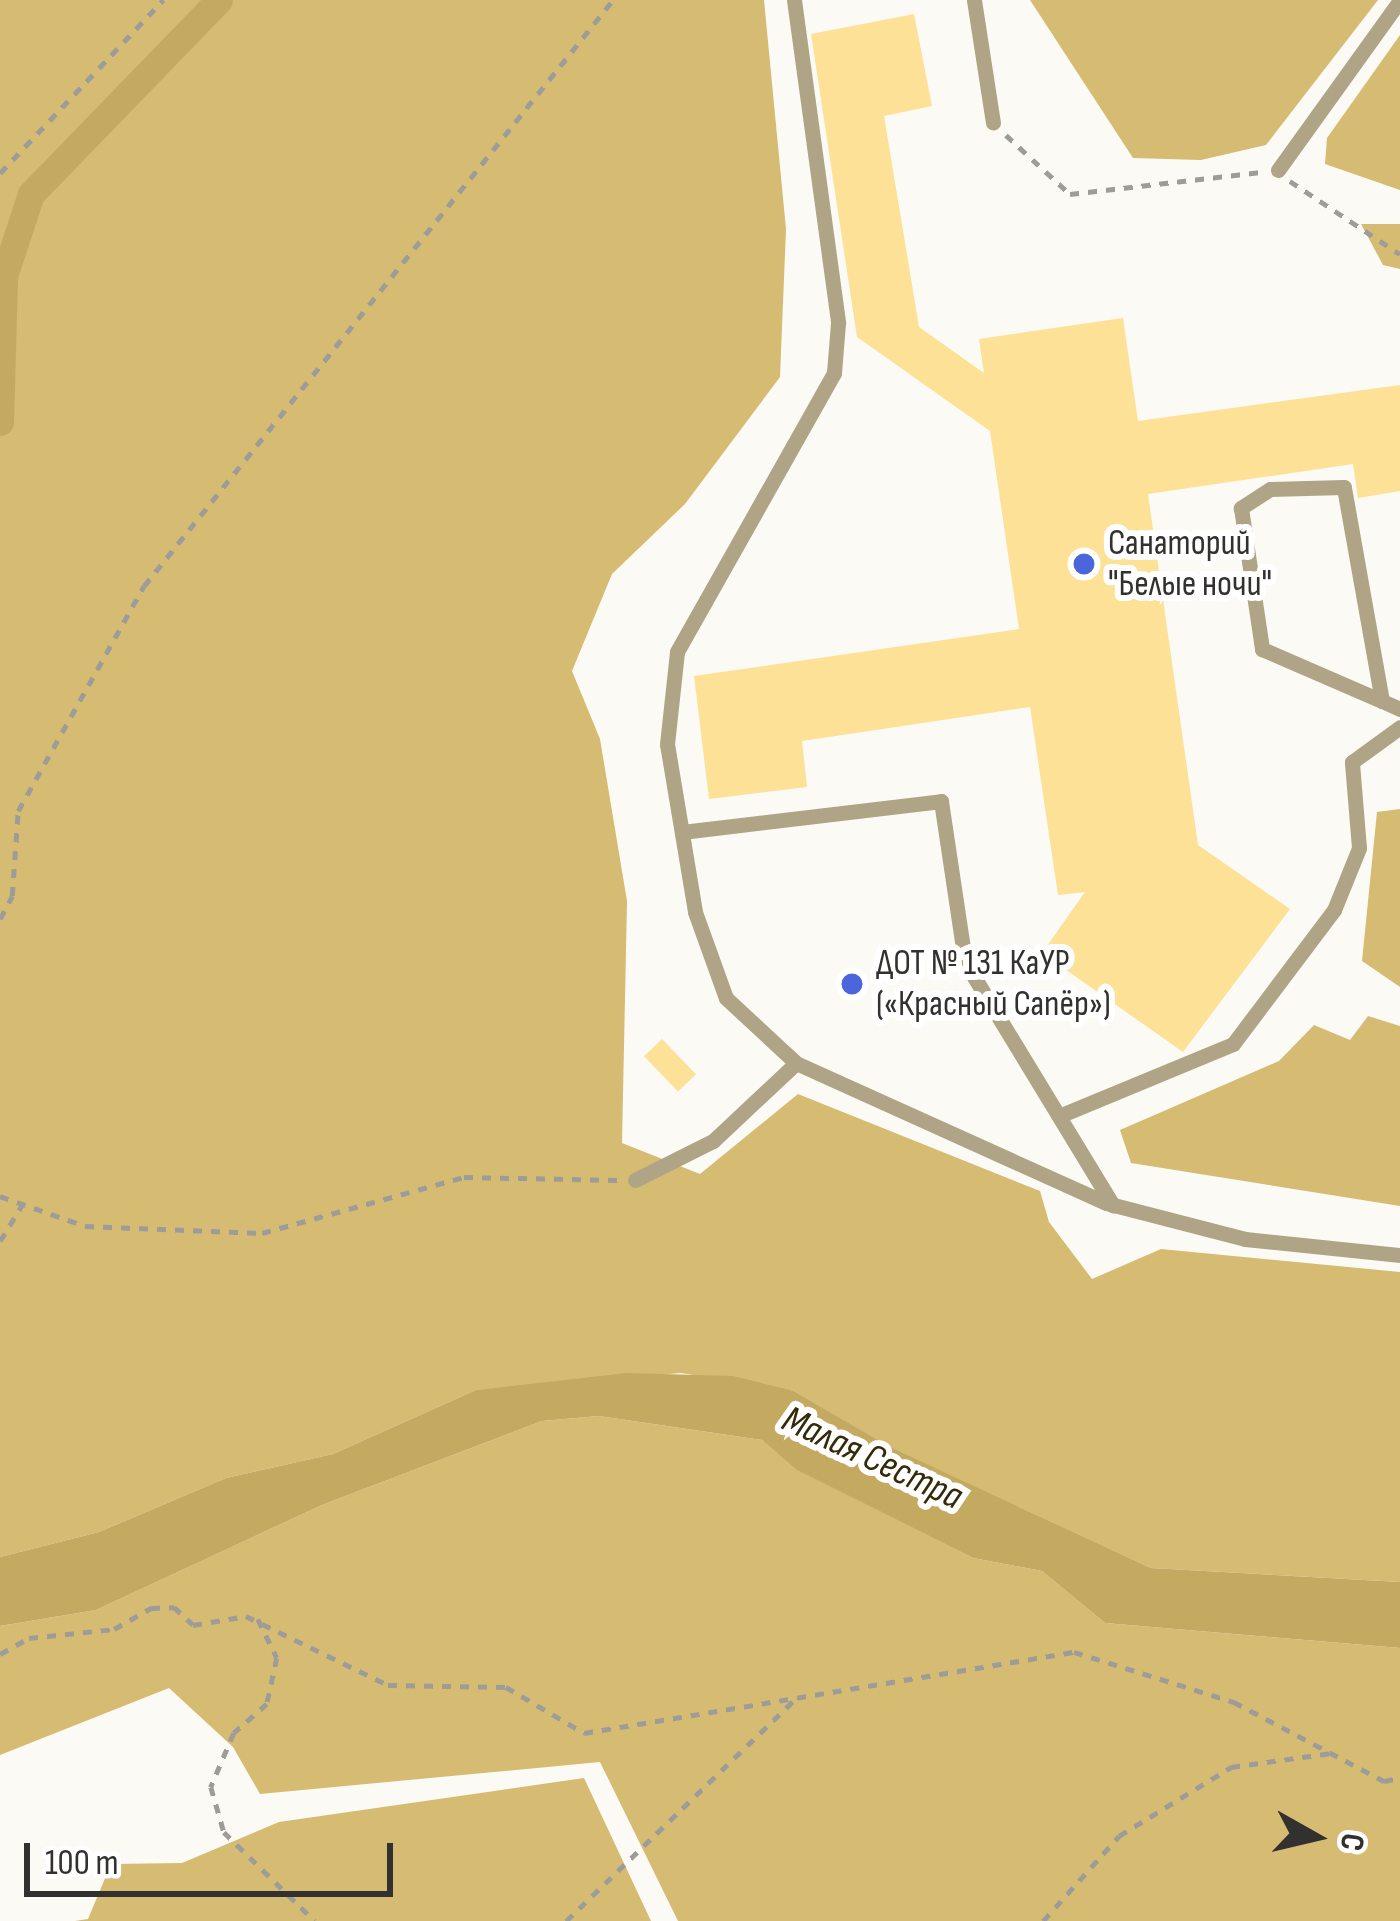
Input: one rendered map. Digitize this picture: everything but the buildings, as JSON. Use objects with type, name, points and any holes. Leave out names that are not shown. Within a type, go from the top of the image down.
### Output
[{"type":"lane","points":[[794,0],[838,323],[834,373],[677,652],[667,744],[694,912],[726,998],[796,1063],[1114,1205],[1245,1239],[1400,1255]]},
{"type":"lane","points":[[974,0],[993,123]]},
{"type":"lane","points":[[1278,170],[1400,0]]},
{"type":"lane","points":[[1382,701],[1344,487],[1270,489],[1241,508],[1262,650],[1400,709]]},
{"type":"lane","points":[[1059,1116],[1233,1044],[1334,910],[1359,848],[1352,762],[1400,727]]},
{"type":"lane","points":[[682,832],[941,801],[965,962],[1114,1205]]},
{"type":"lane","points":[[635,1180],[713,1141],[796,1063]]},
{"type":"path","points":[[0,173],[163,0]]},
{"type":"path","points":[[0,919],[12,896],[18,811],[144,586],[613,0]]},
{"type":"path","points":[[993,123],[1070,194],[1278,170],[1330,216],[1400,254]]},
{"type":"path","points":[[0,1196],[85,1226],[262,1233],[464,1178],[635,1180]]},
{"type":"path","points":[[0,1241],[23,1203]]},
{"type":"path","points":[[0,1654],[29,1638],[114,1629],[151,1608],[174,1607],[193,1625],[258,1619],[388,1685],[506,1687],[584,1733],[1074,1652],[1234,1702],[1384,1781],[1400,1778]]},
{"type":"path","points":[[258,1619],[277,1658],[267,1704],[234,1732],[211,1787],[224,1832],[315,1921]]},
{"type":"path","points":[[566,1921],[796,1698]]},
{"type":"path","points":[[1042,1921],[1119,1836],[1231,1767],[1332,1753]]},
{"type":"shaded area","points":[[0,0],[764,0],[786,229],[780,377],[685,504],[612,574],[572,671],[600,739],[627,901],[622,1143],[700,1174],[798,1094],[1040,1191],[1049,1222],[1092,1279],[1161,1249],[1400,1272],[1400,1582],[1151,1568],[887,1446],[794,1391],[681,1373],[476,1390],[333,1454],[226,1478],[99,1532],[0,1557]]},
{"type":"shaded area","points":[[1030,0],[1378,0],[1266,145],[1201,160],[1133,158]]},
{"type":"shaded area","points":[[1400,35],[1400,190],[1325,164],[1327,138]]},
{"type":"shaded area","points":[[1361,224],[1400,224],[1400,269],[1383,265]]},
{"type":"shaded area","points":[[1400,809],[1400,987],[1362,961],[1377,812]]},
{"type":"shaded area","points":[[1368,1016],[1400,1026],[1400,1206],[1131,1163],[1120,1130],[1279,1061],[1314,1025],[1350,1040]]},
{"type":"shaded area","points":[[599,1416],[762,1440],[798,1470],[973,1558],[1042,1571],[1105,1623],[1400,1648],[1400,1921],[678,1921],[600,1762],[260,1794],[233,1747],[169,1688],[0,1755],[0,1626],[96,1610],[322,1505],[542,1421]]},
{"type":"shaded area","points":[[584,1778],[651,1921],[75,1921],[88,1919],[111,1864],[182,1863],[279,1822]]},
{"type":"water","name":"Малая Сестра","points":[[627,1373],[733,1376],[794,1391],[888,1446],[1151,1568],[1400,1582],[1400,1648],[1105,1623],[1042,1571],[973,1558],[797,1470],[762,1440],[599,1416],[542,1421],[322,1505],[96,1610],[0,1626],[0,1557],[99,1532],[226,1478],[333,1454],[476,1390]]},
{"type":"waterway","points":[[0,422],[4,276],[31,194],[219,0]]},
{"type":"place","name":"Санаторий \"Белые ночи\"","points":[[1084,564]]},
{"type":"place","name":"ДОТ № 131 КаУР («Красный Сапёр»)","points":[[852,984]]}]
